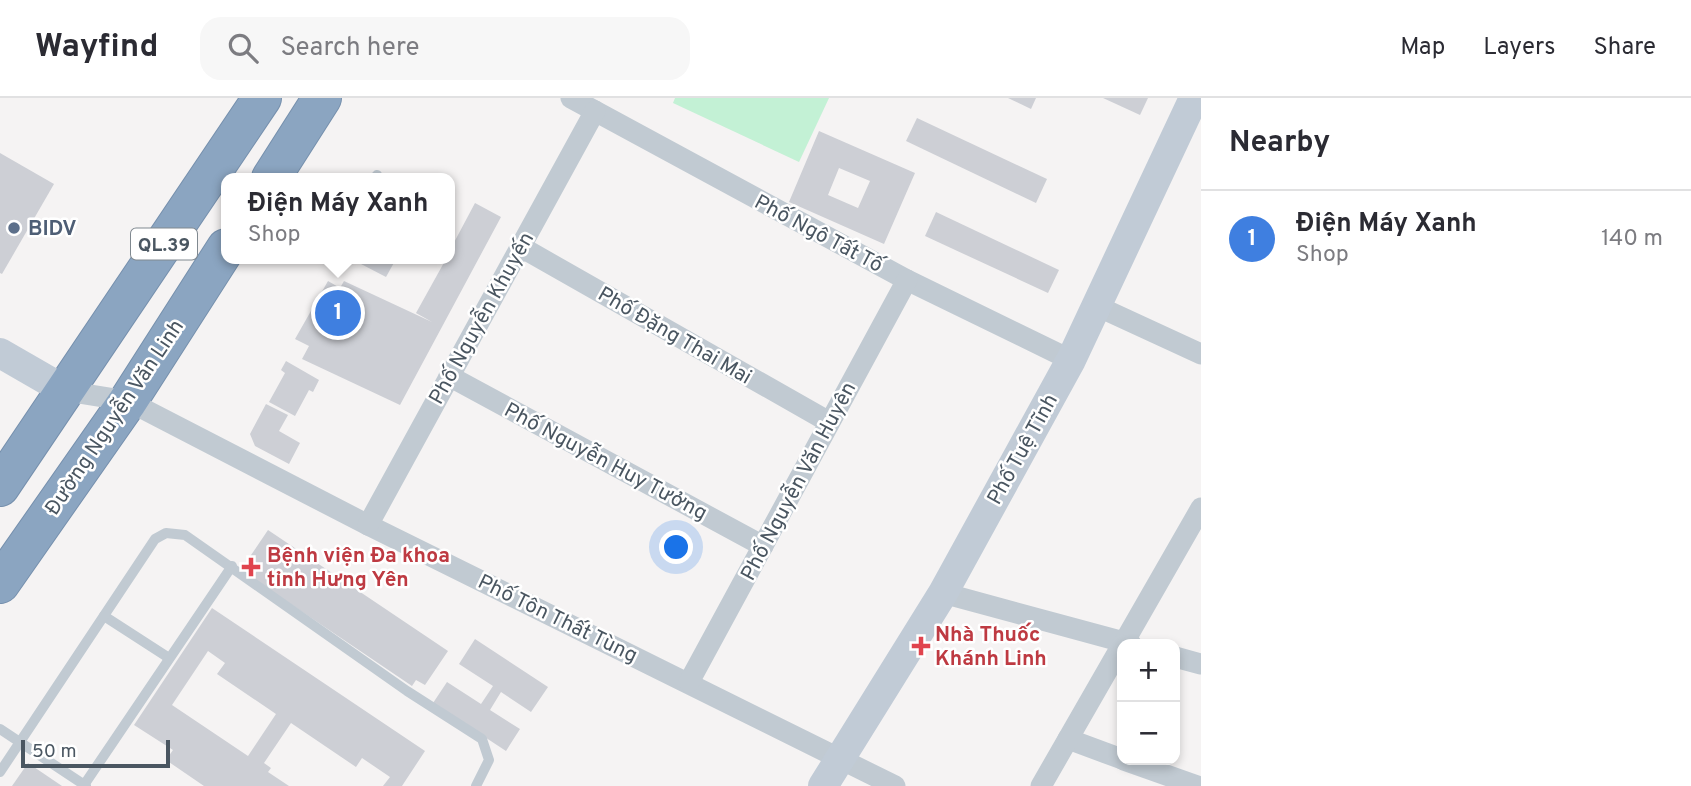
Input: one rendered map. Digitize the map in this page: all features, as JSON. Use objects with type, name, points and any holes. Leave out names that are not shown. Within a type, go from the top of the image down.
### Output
[{"type":"highway","name":"QL.39","points":[[0,487],[262,98]]},
{"type":"highway","points":[[274,173],[322,98]]},
{"type":"highway","name":"Đường Nguyễn Văn Linh","points":[[0,584],[128,401],[221,256]]},
{"type":"street","name":"Phố Ngô Tất Tố","points":[[571,98],[907,280],[1071,360]]},
{"type":"street","name":"Phố Tuệ Tĩnh","points":[[823,786],[943,593],[1071,360],[1099,307],[1194,98]]},
{"type":"street","name":"Phố Nguyễn Khuyến","points":[[368,525],[595,111]]},
{"type":"street","name":"Phố Đặng Thai Mai","points":[[521,247],[829,422]]},
{"type":"street","name":"Phố Nguyễn Văn Huyên","points":[[689,682],[907,280]]},
{"type":"street","points":[[1099,307],[1201,354]]},
{"type":"street","points":[[0,353],[66,391]]},
{"type":"street","name":"Phố Nguyễn Huy Tưởng","points":[[449,376],[763,546]]},
{"type":"street","name":"Phố Tôn Thất Tùng","points":[[66,391],[128,401],[368,525],[895,786]]},
{"type":"street","points":[[1128,639],[1201,508]]},
{"type":"street","points":[[943,593],[1117,642]]},
{"type":"street","points":[[1041,786],[1117,657]]},
{"type":"street","points":[[1180,658],[1201,664]]},
{"type":"street","points":[[1068,739],[1117,757]]},
{"type":"street","points":[[1140,765],[1198,786]]},
{"type":"lane","points":[[0,772],[155,539],[166,533],[185,535],[407,691],[482,739],[489,760],[476,786]]},
{"type":"lane","points":[[0,729],[85,785],[232,566]]},
{"type":"lane","points":[[104,616],[169,658]]},
{"type":"green space","points":[[675,98],[829,98],[799,162],[673,103]]},
{"type":"building","points":[[1008,98],[1036,98],[1031,109]]},
{"type":"building","points":[[1103,98],[1148,98],[1140,115]]},
{"type":"building","points":[[917,118],[1047,179],[1036,203],[906,141]]},
{"type":"building","points":[[819,131],[915,173],[884,244],[789,202]],"holes":[[[839,168],[870,181],[858,208],[828,195]]]},
{"type":"building","name":"BIDV","points":[[0,153],[54,184],[2,274],[0,273]]},
{"type":"building","points":[[475,203],[501,217],[400,405],[302,359],[309,346],[295,339],[328,281],[340,288],[344,281],[432,322],[416,313],[443,264],[455,264],[455,241]]},
{"type":"building","points":[[936,212],[1059,270],[1048,293],[925,236]]},
{"type":"building","points":[[361,264],[393,264],[386,277]]},
{"type":"building","points":[[286,361],[319,380],[313,392],[309,390],[295,416],[269,402],[285,373],[281,370]]},
{"type":"building","points":[[266,404],[288,415],[279,431],[300,443],[289,464],[255,446],[250,434]]},
{"type":"building","points":[[268,530],[448,651],[425,685],[416,680],[412,686],[252,578],[260,565],[249,558]]},
{"type":"building","points":[[212,608],[425,751],[402,786],[383,786],[390,777],[362,758],[356,767],[291,723],[264,763],[271,768],[268,772],[289,786],[204,786],[166,760],[173,750],[134,725]],"holes":[[[208,651],[225,663],[217,674],[276,714],[248,756],[172,705]]]},
{"type":"building","points":[[475,639],[548,687],[531,712],[501,692],[490,710],[520,729],[506,751],[433,703],[447,682],[481,704],[493,686],[459,664]]},
{"type":"building","points":[[28,763],[62,786],[12,786]]},
{"type":"place","name":"BIDV","points":[[14,228]]},
{"type":"place","name":"Điện Máy Xanh","points":[[338,313]]},
{"type":"place","name":"Bệnh viện Đa khoa tỉnh Hưng Yên","points":[[251,567]]},
{"type":"place","name":"Nhà Thuốc Khánh Linh","points":[[921,646]]}]
